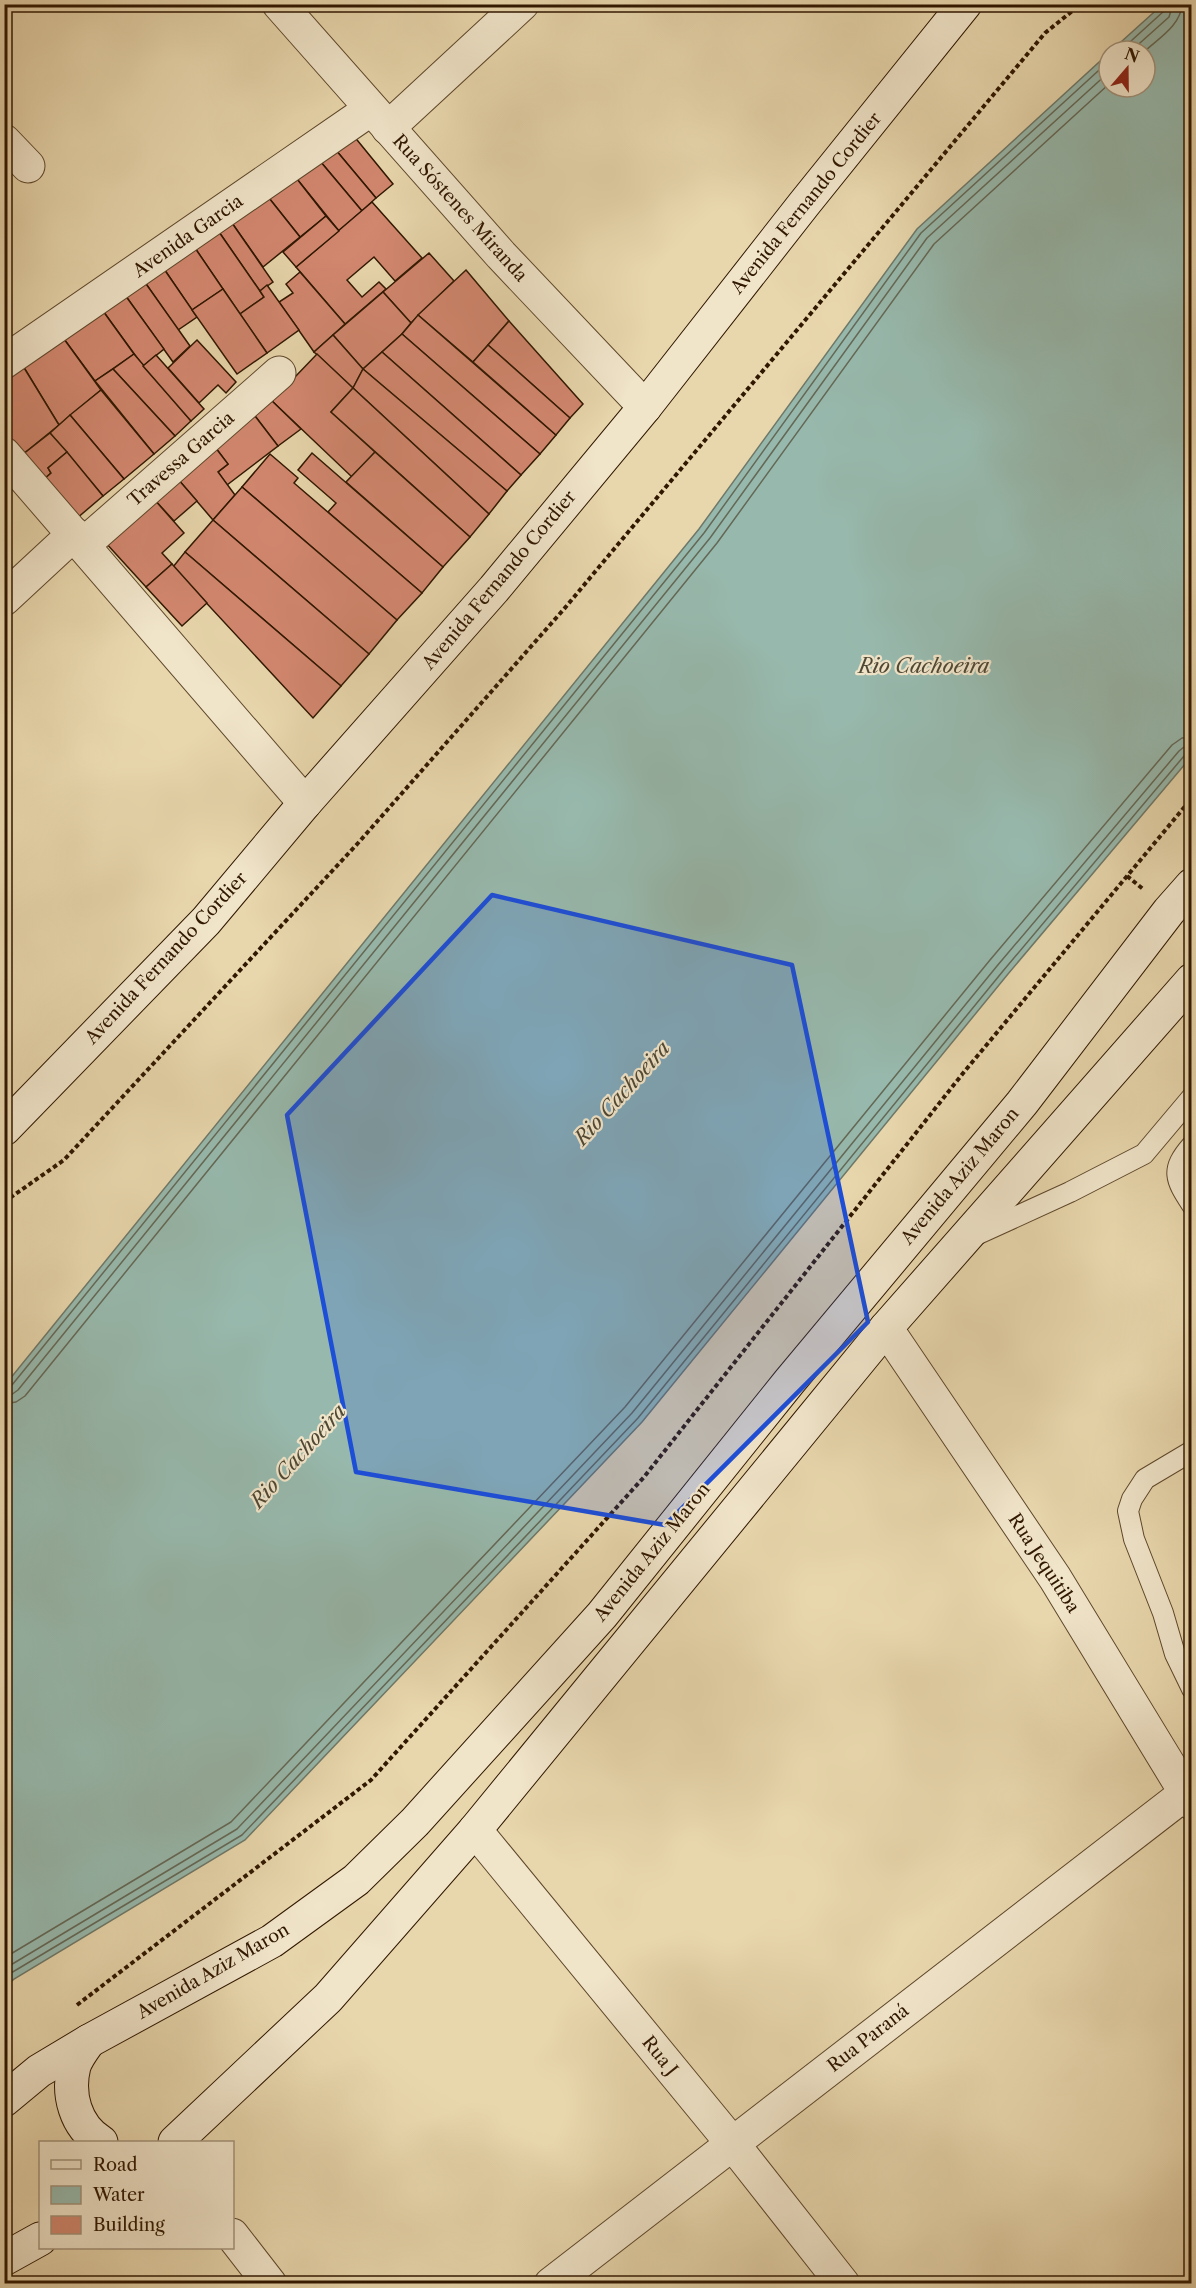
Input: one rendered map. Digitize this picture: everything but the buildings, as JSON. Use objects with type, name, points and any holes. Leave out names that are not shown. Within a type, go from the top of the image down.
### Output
[{"type":"main road","name":"Rua Sóstenes Miranda","points":[[279,4],[501,255],[645,407]]},
{"type":"main road","name":"Avenida Garcia","points":[[4,362],[380,119],[522,4]]},
{"type":"main road","name":"Avenida Fernando Cordier","points":[[4,1130],[206,921],[305,803],[494,589],[645,407],[965,4]]},
{"type":"main road","points":[[4,141],[28,166]]},
{"type":"main road","name":"Travessa Garcia","points":[[4,599],[279,373]]},
{"type":"main road","points":[[4,454],[305,803]]},
{"type":"main road","name":"Avenida Aziz Maron","points":[[4,2100],[39,2071],[89,2041],[272,1941],[356,1880],[415,1822],[602,1616],[789,1382],[1022,1103],[1168,910],[1191,885]]},
{"type":"main road","name":"Avenida Aziz Maron","points":[[177,2141],[328,1998],[475,1830],[886,1328],[1191,980]]},
{"type":"main road","name":"Rua Jequitiba","points":[[886,1328],[1055,1578],[1189,1798]]},
{"type":"main road","name":"Rua Paraná","points":[[551,2283],[732,2143],[1189,1798]]},
{"type":"main road","name":"Rua J","points":[[475,1830],[732,2143],[843,2283]]},
{"type":"main road","points":[[89,2041],[75,2063],[70,2090],[76,2115],[92,2137],[99,2141]]},
{"type":"main road","points":[[234,2238],[270,2283]]},
{"type":"main road","points":[[4,2259],[39,2240]]},
{"type":"lane","points":[[963,1241],[1070,1192],[1144,1154],[1191,1096]]},
{"type":"lane","points":[[1191,1145],[1182,1156],[1176,1171],[1179,1186],[1191,1205]]},
{"type":"lane","points":[[1191,1451],[1144,1479],[1128,1511],[1134,1539],[1163,1613],[1175,1654],[1191,1689]]},
{"type":"path","points":[[4,1202],[64,1160],[359,842],[564,609],[1045,33],[1081,4]]},
{"type":"path","points":[[70,2010],[371,1780],[644,1477],[964,1072],[1191,798]]},
{"type":"highlighted area","points":[[492,895],[792,965],[868,1322],[665,1525],[356,1472],[287,1115]]},
{"type":"water","name":"Rio Cachoeira","points":[[1162,5],[1192,5],[1191,757],[1008,974],[642,1422],[245,1840],[14,1979],[5,1988],[5,1385],[699,529],[917,229],[1097,64],[1097,99],[1157,99],[1157,39],[1124,39]]}]
